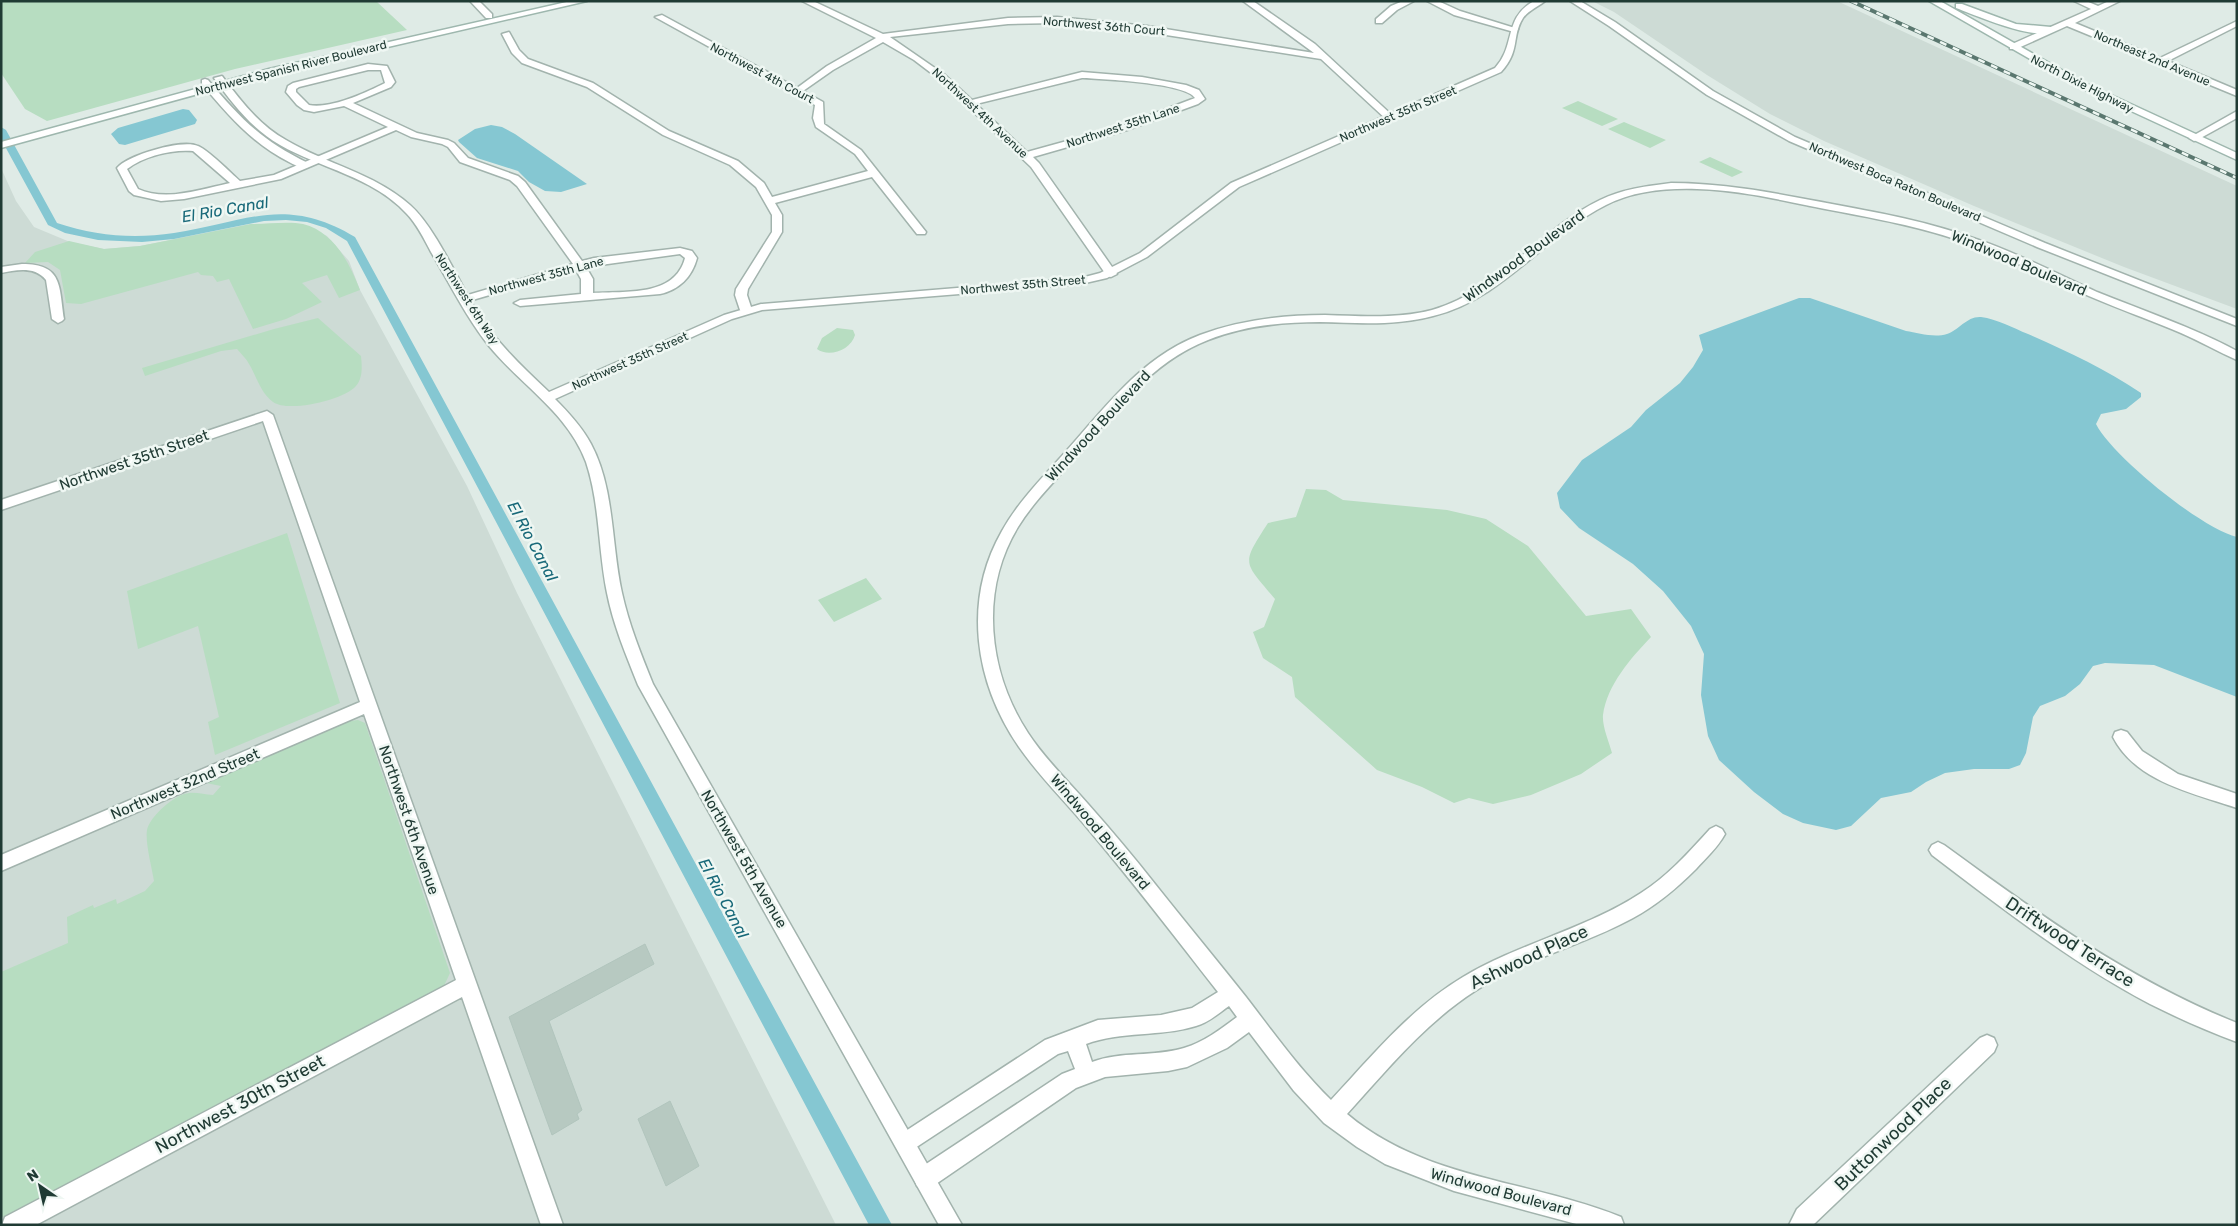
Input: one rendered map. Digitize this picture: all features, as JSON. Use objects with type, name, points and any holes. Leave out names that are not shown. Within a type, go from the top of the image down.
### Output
[{"type":"street","points":[[402,41],[480,21],[489,16],[474,1]]},
{"type":"street","name":"Northwest Spanish River Boulevard","points":[[1,145],[29,133],[221,81],[556,1]]},
{"type":"street","name":"Northwest Spanish River Boulevard","points":[[221,81],[583,1]]},
{"type":"street","name":"Northwest 4th Avenue","points":[[806,1],[881,38],[932,69],[1042,173],[1111,274]]},
{"type":"street","points":[[1247,1],[1325,57],[1390,118]]},
{"type":"street","points":[[1379,21],[1394,8],[1410,1]]},
{"type":"street","points":[[1431,1],[1457,13],[1514,29]]},
{"type":"street","name":"Northwest 35th Street","points":[[547,398],[746,310],[788,304],[1081,281],[1111,274],[1134,263],[1206,205],[1235,185],[1498,70],[1510,57],[1514,29],[1520,15],[1528,7],[1541,1]]},
{"type":"street","name":"Northwest Boca Raton Boulevard","points":[[1574,1],[1612,24],[1711,94],[1788,137],[2041,245],[2237,323]]},
{"type":"street","name":"North Dixie Highway","points":[[1933,1],[2106,98],[2237,157]]},
{"type":"street","points":[[2078,1],[2098,9]]},
{"type":"street","points":[[2013,47],[2116,1]]},
{"type":"street","points":[[1954,3],[2021,30],[2051,30]]},
{"type":"street","name":"North Dixie Highway","points":[[1954,3],[2114,92],[2237,147]]},
{"type":"street","name":"Northwest 4th Court","points":[[659,17],[820,104],[819,125],[849,144],[921,232]]},
{"type":"street","name":"Northwest 36th Court","points":[[798,91],[830,68],[881,38],[901,32],[1008,21],[1056,20],[1147,29],[1325,57]]},
{"type":"street","name":"Northeast 2nd Avenue","points":[[2068,23],[2237,93]]},
{"type":"street","points":[[2161,61],[2237,23]]},
{"type":"street","points":[[506,34],[514,50],[526,61],[590,85],[666,133],[734,164],[751,176],[770,201],[777,215],[777,232],[742,289],[741,295],[746,310]]},
{"type":"street","points":[[343,102],[388,85],[390,82],[384,68],[368,67],[296,85],[291,88],[290,92],[308,109],[322,109],[343,102],[414,135],[445,142],[451,145],[464,160],[514,178],[521,184],[579,264],[587,279],[587,298],[520,303]]},
{"type":"street","name":"Northwest 35th Lane","points":[[970,104],[1082,75],[1142,80],[1186,88],[1196,92],[1200,98],[1182,108],[1124,128],[1026,156]]},
{"type":"street","name":"Northwest 6th Way","points":[[221,81],[244,110],[282,142],[317,160],[374,184],[412,213],[492,342],[570,424],[591,458],[596,472]]},
{"type":"street","name":"Northwest 6th Way","points":[[207,85],[231,114],[266,146],[305,165],[392,197]]},
{"type":"street","points":[[2194,138],[2237,114]]},
{"type":"street","points":[[237,184],[196,148],[191,147],[177,148],[136,160],[122,168],[134,191],[161,198],[184,196],[277,177],[395,127]]},
{"type":"street","name":"Northwest Spanish River Boulevard","points":[[1,136],[29,133]]},
{"type":"street","points":[[770,201],[874,173]]},
{"type":"street","name":"Windwood Boulevard","points":[[1613,1225],[1578,1212],[1447,1180],[1424,1172],[1381,1151],[1331,1116],[1292,1076],[1231,994],[1104,833],[1026,744],[1010,720],[998,694],[990,668],[985,643],[985,602],[991,570],[1013,523],[1045,484],[1142,376],[1171,353],[1215,334],[1262,322],[1307,319],[1392,319],[1438,312],[1465,300],[1489,284],[1579,217],[1604,201],[1649,189],[1685,186],[1718,187],[1753,192],[1901,222],[1959,237],[1989,248],[2090,293],[2178,327],[2237,356]]},
{"type":"street","name":"Northwest 35th Lane","points":[[465,299],[579,264],[680,251],[688,253],[691,258],[690,264],[676,285],[669,288],[660,291],[587,298]]},
{"type":"street","points":[[1,270],[22,266],[38,269],[49,274],[52,279],[58,319]]},
{"type":"street","name":"Northwest 35th Street","points":[[1,505],[267,415]]},
{"type":"street","name":"Northwest 6th Avenue","points":[[267,415],[552,1225]]},
{"type":"street","name":"Northwest 5th Avenue","points":[[596,472],[601,489],[614,593],[632,654],[646,684],[951,1225]]},
{"type":"street","name":"Northwest 32nd Street","points":[[1,863],[369,705]]},
{"type":"street","points":[[2122,737],[2136,756],[2172,779],[2237,801]]},
{"type":"street","name":"Ashwood Place","points":[[1331,1116],[1417,1024],[1446,999],[1503,965],[1618,916],[1648,899],[1674,879],[1716,834]]},
{"type":"street","name":"Driftwood Terrace","points":[[1938,850],[2040,926],[2083,955],[2128,982],[2177,1007],[2237,1033]]},
{"type":"street","name":"Northwest 30th Street","points":[[13,1225],[468,984]]},
{"type":"street","points":[[905,1143],[1033,1058],[1074,1038],[1098,1030],[1180,1022],[1196,1017],[1231,994]]},
{"type":"street","points":[[925,1178],[1053,1090],[1086,1073],[1105,1067],[1168,1061],[1187,1056],[1220,1041],[1250,1019]]},
{"type":"street","points":[[1074,1038],[1086,1073]]},
{"type":"street","name":"Buttonwood Place","points":[[1800,1225],[1805,1217],[1987,1045]]},
{"type":"shaded area","points":[[1592,1],[1837,1],[2237,186],[2237,309],[2124,267],[1974,206],[1824,141],[1770,114],[1707,75],[1614,12]]},
{"type":"shaded area","points":[[1,168],[16,201],[34,227],[70,242],[104,249],[140,246],[251,224],[302,224],[327,236],[349,261],[360,290],[467,486],[517,593],[836,1225],[1,1225]]},
{"type":"green space","points":[[1,1],[376,1],[407,30],[235,69],[47,121],[25,109],[1,73]]},
{"type":"green space","points":[[1578,101],[1618,119],[1602,126],[1562,108]]},
{"type":"green space","points":[[1624,122],[1666,140],[1650,148],[1608,129]]},
{"type":"green space","points":[[1710,157],[1743,172],[1732,177],[1699,162]]},
{"type":"green space","points":[[297,223],[314,228],[332,241],[339,250],[351,269],[360,290],[339,298],[327,275],[302,283],[322,302],[286,319],[253,329],[229,279],[217,282],[213,276],[201,275],[198,272],[81,304],[66,303],[60,270],[48,262],[25,263],[35,252],[69,241],[104,249],[140,246],[251,224]]},
{"type":"green space","points":[[318,318],[361,356],[361,376],[356,386],[340,396],[328,400],[291,406],[273,402],[265,394],[248,362],[237,349],[221,351],[145,376],[142,368],[274,329]]},
{"type":"green space","points":[[837,328],[853,330],[855,335],[849,345],[839,351],[827,353],[817,349],[822,338]]},
{"type":"green space","points":[[1306,489],[1326,490],[1343,500],[1447,510],[1486,519],[1528,546],[1586,616],[1631,609],[1651,637],[1621,673],[1605,704],[1604,724],[1612,753],[1581,774],[1531,795],[1493,804],[1469,798],[1454,803],[1422,787],[1377,770],[1295,697],[1292,677],[1263,658],[1253,632],[1264,627],[1275,599],[1252,570],[1249,563],[1250,556],[1268,523],[1296,517]]},
{"type":"green space","points":[[287,533],[340,703],[215,755],[208,722],[219,717],[198,626],[138,649],[127,591]]},
{"type":"green space","points":[[866,578],[882,599],[834,622],[818,600]]},
{"type":"green space","points":[[358,720],[365,723],[450,973],[443,988],[1,1218],[1,972],[68,943],[67,917],[93,905],[94,908],[116,899],[117,904],[145,891],[154,881],[147,830],[153,818],[170,801],[189,793],[213,795],[221,786],[206,783],[350,721]]},
{"type":"water","points":[[183,109],[189,110],[197,120],[195,124],[125,145],[119,144],[111,134],[118,128]]},
{"type":"water","points":[[491,125],[502,127],[515,134],[587,184],[561,192],[545,191],[529,182],[518,171],[477,158],[458,140],[475,129]]},
{"type":"water","points":[[1799,298],[1810,298],[1906,331],[1926,335],[1937,336],[1947,334],[1976,317],[1993,320],[2028,334],[2100,368],[2141,393],[2141,397],[2126,409],[2101,414],[2096,424],[2105,438],[2120,454],[2159,489],[2202,520],[2237,537],[2237,697],[2154,665],[2105,663],[2093,666],[2080,684],[2065,696],[2040,706],[2033,717],[2026,753],[2020,765],[2009,769],[1974,769],[1945,773],[1911,792],[1881,798],[1851,826],[1836,830],[1803,823],[1783,814],[1754,792],[1719,760],[1708,736],[1701,695],[1704,654],[1691,626],[1663,591],[1633,564],[1579,528],[1560,508],[1557,493],[1582,460],[1631,427],[1646,410],[1680,383],[1693,367],[1703,350],[1699,335]]},
{"type":"building","points":[[645,944],[654,964],[549,1021],[582,1110],[577,1114],[579,1119],[552,1135],[509,1017]]},
{"type":"building","points":[[670,1101],[699,1166],[666,1186],[638,1119]]},
{"type":"waterway","name":"El Rio Canal","points":[[1,130],[53,225],[68,230],[112,239],[142,239],[174,236],[264,218],[286,217],[308,219],[330,226],[351,239],[881,1225]]},
{"type":"railway","points":[[1851,1],[2237,178]]}]
